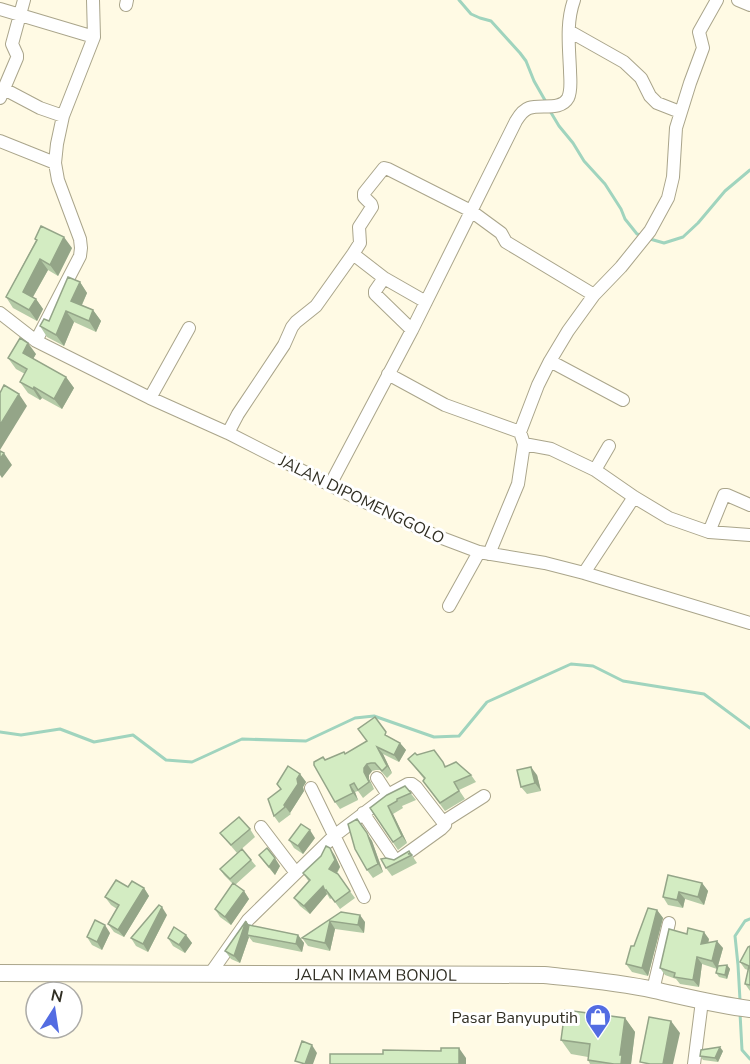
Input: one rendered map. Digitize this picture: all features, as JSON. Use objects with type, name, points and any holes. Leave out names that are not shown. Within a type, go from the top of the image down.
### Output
[{"type":"main road","name":"JALAN IMAM BONJOL","points":[[0,973],[544,975],[653,990],[750,1009]]},
{"type":"street","points":[[24,0],[12,44],[17,58],[2,94],[63,116]]},
{"type":"street","points":[[36,341],[80,256],[80,240],[58,180],[55,164],[63,116],[94,37],[93,0]]},
{"type":"street","points":[[330,485],[412,330],[516,121],[522,112],[529,108],[564,103],[568,98],[570,92],[569,31],[574,0]]},
{"type":"street","points":[[449,606],[484,553],[518,484],[524,444],[520,432],[550,361],[594,295],[621,267],[650,231],[668,198],[673,177],[676,128],[703,48],[699,32],[717,0]]},
{"type":"street","points":[[738,0],[750,6]]},
{"type":"street","points":[[0,9],[94,37]]},
{"type":"street","points":[[569,31],[624,62],[641,78],[650,96],[657,103],[680,112]]},
{"type":"street","points":[[0,141],[55,164]]},
{"type":"street","points":[[228,433],[284,345],[291,327],[316,306],[360,243],[359,227],[371,208],[364,193],[384,168],[471,211],[501,233],[506,242],[594,295]]},
{"type":"street","points":[[353,254],[384,278],[426,302]]},
{"type":"street","points":[[384,278],[375,294],[412,330]]},
{"type":"street","name":"JALAN DIPOMENGGOLO","points":[[0,313],[36,341],[434,535],[484,553],[545,563],[584,573],[750,623]]},
{"type":"street","points":[[150,398],[189,328]]},
{"type":"street","points":[[550,361],[623,400]]},
{"type":"street","points":[[388,374],[445,405],[520,432]]},
{"type":"street","points":[[524,444],[551,449],[596,470],[669,518],[709,532],[750,535]]},
{"type":"street","points":[[596,470],[609,446]]},
{"type":"street","points":[[709,532],[724,495],[750,505]]},
{"type":"street","points":[[584,573],[634,497]]},
{"type":"street","points":[[377,778],[388,795]]},
{"type":"street","points":[[210,974],[248,920],[334,836],[363,813],[388,795],[408,783],[412,784],[445,825],[396,860],[363,813]]},
{"type":"street","points":[[312,788],[364,897]]},
{"type":"street","points":[[443,822],[484,796]]},
{"type":"street","points":[[261,827],[296,873]]},
{"type":"street","points":[[653,990],[669,923]]},
{"type":"street","points":[[694,1064],[702,1001]]},
{"type":"building","points":[[41,226],[64,237],[50,265],[40,259],[23,292],[36,299],[29,310],[6,297],[37,240],[35,239]]},
{"type":"building","points":[[68,277],[80,282],[71,301],[93,310],[89,321],[66,311],[56,335],[40,326],[44,319],[49,321]]},
{"type":"building","points":[[20,338],[28,343],[23,353],[66,377],[54,399],[20,382],[27,369],[8,358]]},
{"type":"building","points":[[4,385],[19,394],[0,425],[0,393]]},
{"type":"building","points":[[375,717],[386,732],[385,735],[400,743],[394,755],[377,747],[387,766],[382,771],[375,763],[367,764],[364,772],[369,782],[358,790],[354,783],[350,785],[353,793],[335,802],[314,762],[323,757],[325,760],[344,752],[345,754],[367,741],[358,729]]},
{"type":"building","points":[[434,750],[445,767],[456,762],[471,775],[454,782],[459,791],[440,803],[423,781],[425,778],[408,759],[415,753],[417,755]]},
{"type":"building","points":[[288,766],[300,774],[297,779],[298,784],[284,805],[285,807],[274,816],[268,799],[281,789],[277,784]]},
{"type":"building","points":[[531,767],[535,783],[521,787],[517,770]]},
{"type":"building","points":[[405,786],[411,793],[388,806],[402,836],[393,842],[370,808],[387,795]]},
{"type":"building","points":[[239,817],[250,829],[231,845],[220,833]]},
{"type":"building","points":[[357,819],[367,833],[378,864],[367,870],[355,849],[348,824]]},
{"type":"building","points":[[301,824],[310,830],[298,846],[289,840]]},
{"type":"building","points":[[326,846],[330,848],[335,860],[329,869],[338,874],[350,891],[335,902],[323,886],[304,906],[294,898],[310,880],[303,873],[321,856]]},
{"type":"building","points":[[267,848],[275,858],[269,867],[259,855]]},
{"type":"building","points":[[242,849],[251,860],[230,879],[220,869]]},
{"type":"building","points":[[409,851],[408,854],[412,855],[386,868],[381,859],[394,860]]},
{"type":"building","points":[[668,875],[702,883],[698,897],[679,892],[677,900],[663,897]]},
{"type":"building","points":[[116,880],[128,887],[132,881],[144,888],[118,930],[108,924],[119,905],[105,897]]},
{"type":"building","points":[[233,883],[244,891],[225,917],[215,909]]},
{"type":"building","points":[[159,905],[162,907],[143,944],[131,938]]},
{"type":"building","points":[[648,908],[657,910],[642,968],[626,964],[631,946],[634,946]]},
{"type":"building","points":[[341,912],[360,915],[358,925],[330,921],[325,943],[302,938]]},
{"type":"building","points":[[95,920],[105,925],[97,942],[87,937]]},
{"type":"building","points":[[246,921],[234,956],[225,951]]},
{"type":"building","points":[[249,925],[298,935],[296,944],[247,935]]},
{"type":"building","points":[[174,927],[186,935],[179,945],[168,938]]},
{"type":"building","points":[[688,928],[704,932],[701,944],[717,941],[712,961],[697,957],[693,980],[674,977],[675,973],[660,968],[669,929],[687,934]]},
{"type":"building","points":[[750,946],[750,985],[745,984],[749,966],[740,962]]},
{"type":"building","points":[[727,965],[725,975],[716,973],[718,966]]},
{"type":"building","points":[[565,1010],[625,1018],[621,1064],[588,1060],[590,1044],[561,1040]]},
{"type":"building","points":[[649,1017],[671,1021],[663,1064],[640,1062]]},
{"type":"building","points":[[302,1041],[312,1045],[305,1064],[295,1061]]},
{"type":"building","points":[[720,1047],[715,1058],[700,1056],[701,1050]]},
{"type":"building","points":[[441,1048],[459,1048],[459,1064],[330,1064],[330,1054],[383,1054],[383,1050],[441,1051]]},
{"type":"waterway","points":[[459,0],[471,14],[491,21],[520,53],[546,102]]},
{"type":"waterway","points":[[550,111],[584,161],[605,184],[625,219],[637,234],[641,235]]},
{"type":"waterway","points":[[650,239],[664,243],[683,237],[725,191],[750,170]]},
{"type":"waterway","points":[[0,732],[21,735],[60,729],[94,742],[133,735],[166,760],[192,762],[242,739],[306,741],[355,718],[374,716],[434,737],[459,736],[487,702],[571,664],[593,666],[623,681],[704,694],[750,728]]},
{"type":"waterway","points":[[740,1000],[735,936],[745,921],[750,919]]},
{"type":"waterway","points":[[740,1013],[742,1050],[750,1059]]},
{"type":"place","name":"Pasar Banyuputih","points":[[598,1040]]}]
